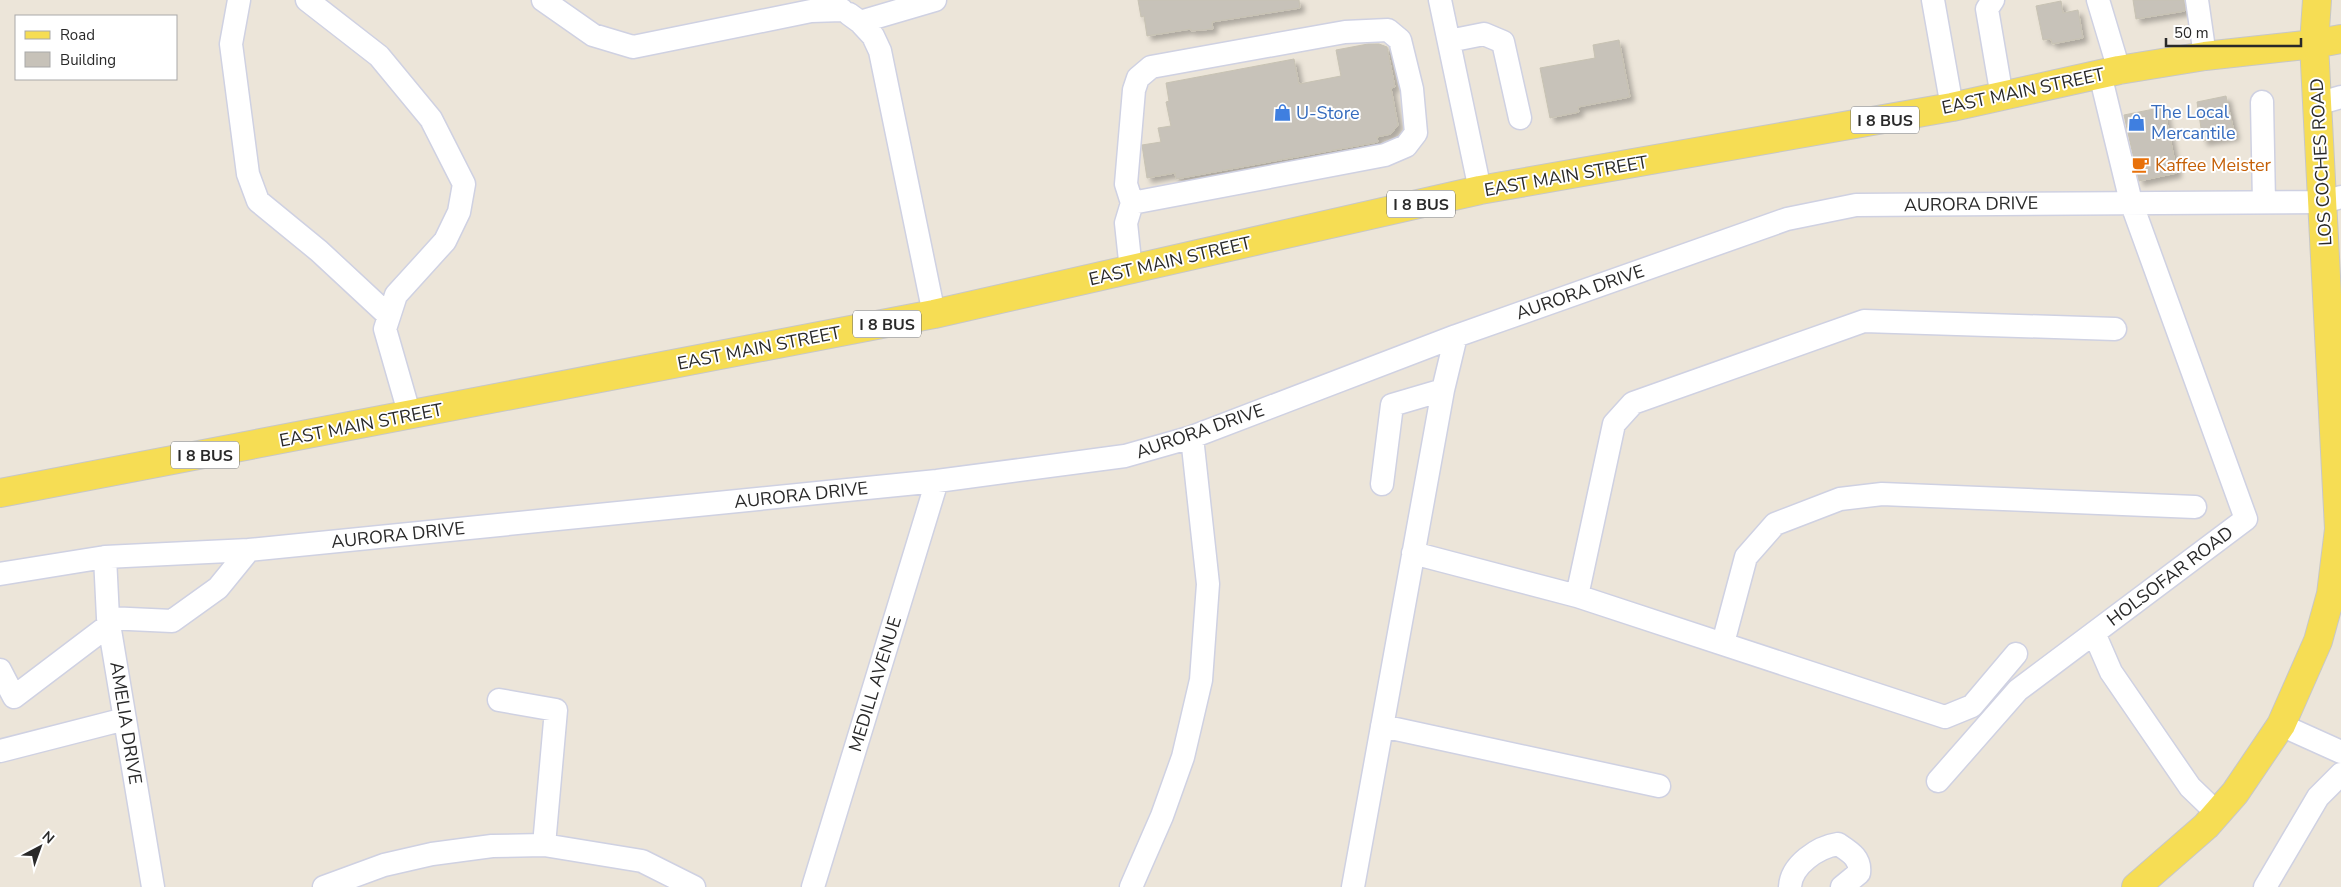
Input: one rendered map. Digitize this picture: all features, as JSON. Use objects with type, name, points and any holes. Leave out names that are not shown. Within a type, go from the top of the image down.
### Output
[{"type":"main road","name":"LOS COCHES ROAD","points":[[2136,887],[2198,833],[2235,793],[2281,725],[2318,641],[2331,594],[2338,538],[2336,342],[2329,100],[2314,44],[2317,0]]},
{"type":"main road","name":"EAST MAIN STREET","points":[[0,493],[410,416],[934,314],[1480,190],[1952,107],[2110,72],[2205,56],[2314,44],[2341,39]]},
{"type":"street","points":[[239,0],[231,44],[248,174],[258,201],[319,251],[389,316]]},
{"type":"street","points":[[307,0],[379,56],[430,119],[464,184],[460,212],[445,241],[396,295],[385,329],[410,416]]},
{"type":"street","points":[[543,0],[593,35],[633,47],[810,11],[843,10],[935,0]]},
{"type":"street","points":[[1440,0],[1480,190]]},
{"type":"street","points":[[1933,0],[1952,107]]},
{"type":"street","points":[[1993,0],[1987,9],[2002,97]]},
{"type":"street","points":[[2098,0],[2131,202]]},
{"type":"street","points":[[2197,0],[2205,56]]},
{"type":"street","points":[[843,10],[873,36],[880,51],[934,314]]},
{"type":"street","points":[[1132,203],[1385,155],[1406,146],[1416,133],[1412,88],[1400,40],[1388,30],[1345,32],[1151,68],[1138,78],[1134,90],[1126,184],[1132,203],[1126,223],[1132,270]]},
{"type":"street","points":[[1449,41],[1484,34],[1503,42],[1520,118]]},
{"type":"street","points":[[2262,102],[2264,202]]},
{"type":"street","name":"AURORA DRIVE","points":[[0,574],[105,558],[249,550],[937,481],[1125,456],[1192,437],[1456,336],[1787,219],[1856,205],[2332,200]]},
{"type":"street","name":"HOLSOFAR ROAD","points":[[1938,781],[2018,690],[2246,519],[2131,202]]},
{"type":"street","points":[[1578,596],[1614,424],[1633,402],[1864,321],[2115,329]]},
{"type":"street","points":[[1353,887],[1443,390],[1456,336]]},
{"type":"street","points":[[1382,484],[1392,405],[1443,390]]},
{"type":"street","points":[[1131,887],[1162,816],[1183,757],[1201,680],[1208,584],[1192,437]]},
{"type":"street","name":"MEDILL AVENUE","points":[[813,887],[937,481]]},
{"type":"street","points":[[1723,643],[1746,557],[1775,524],[1840,499],[1882,494],[2195,507]]},
{"type":"street","points":[[0,670],[14,697],[109,621],[172,621],[218,588],[249,550]]},
{"type":"street","points":[[1413,553],[1578,596],[1945,717],[1972,706],[2016,654]]},
{"type":"street","name":"AMELIA DRIVE","points":[[105,558],[109,621],[153,887]]},
{"type":"street","points":[[2094,633],[2111,672],[2157,736],[2190,787],[2217,813]]},
{"type":"street","points":[[499,700],[556,710],[544,845]]},
{"type":"street","points":[[0,750],[125,719]]},
{"type":"street","points":[[2281,725],[2341,752]]},
{"type":"street","points":[[1382,726],[1659,786]]},
{"type":"street","points":[[2266,887],[2318,797],[2341,774]]},
{"type":"street","points":[[1790,887],[1791,876],[1798,866],[1826,846],[1838,844],[1856,858],[1860,866],[1859,873],[1842,887]]},
{"type":"street","points":[[324,887],[384,865],[432,854],[492,846],[544,845],[642,862],[694,887]]},
{"type":"building","points":[[1138,0],[1299,0],[1300,8],[1212,22],[1213,29],[1191,31],[1191,29],[1147,36],[1144,16],[1141,17]]},
{"type":"building","points":[[2133,0],[2184,0],[2185,11],[2136,19]]},
{"type":"building","points":[[2061,1],[2063,13],[2078,10],[2083,38],[2052,44],[2051,39],[2043,40],[2036,6]]},
{"type":"building","points":[[1619,40],[1630,97],[1578,107],[1579,112],[1550,118],[1540,68],[1595,58],[1593,45]]},
{"type":"building","name":"U-Store","points":[[1368,44],[1379,44],[1387,47],[1395,87],[1391,88],[1398,125],[1391,134],[1377,137],[1378,142],[1176,179],[1175,173],[1147,178],[1142,145],[1161,142],[1158,128],[1171,126],[1166,102],[1169,101],[1166,83],[1294,59],[1299,84],[1341,76],[1336,50]]},
{"type":"building","points":[[2226,96],[2235,136],[2203,141],[2197,102]]},
{"type":"building","points":[[2164,107],[2177,173],[2139,181],[2124,115]]},
{"type":"place","name":"U-Store","points":[[1282,113]]},
{"type":"place","name":"The Local Mercantile","points":[[2137,122]]},
{"type":"place","name":"Kaffee Meister","points":[[2141,165]]}]
